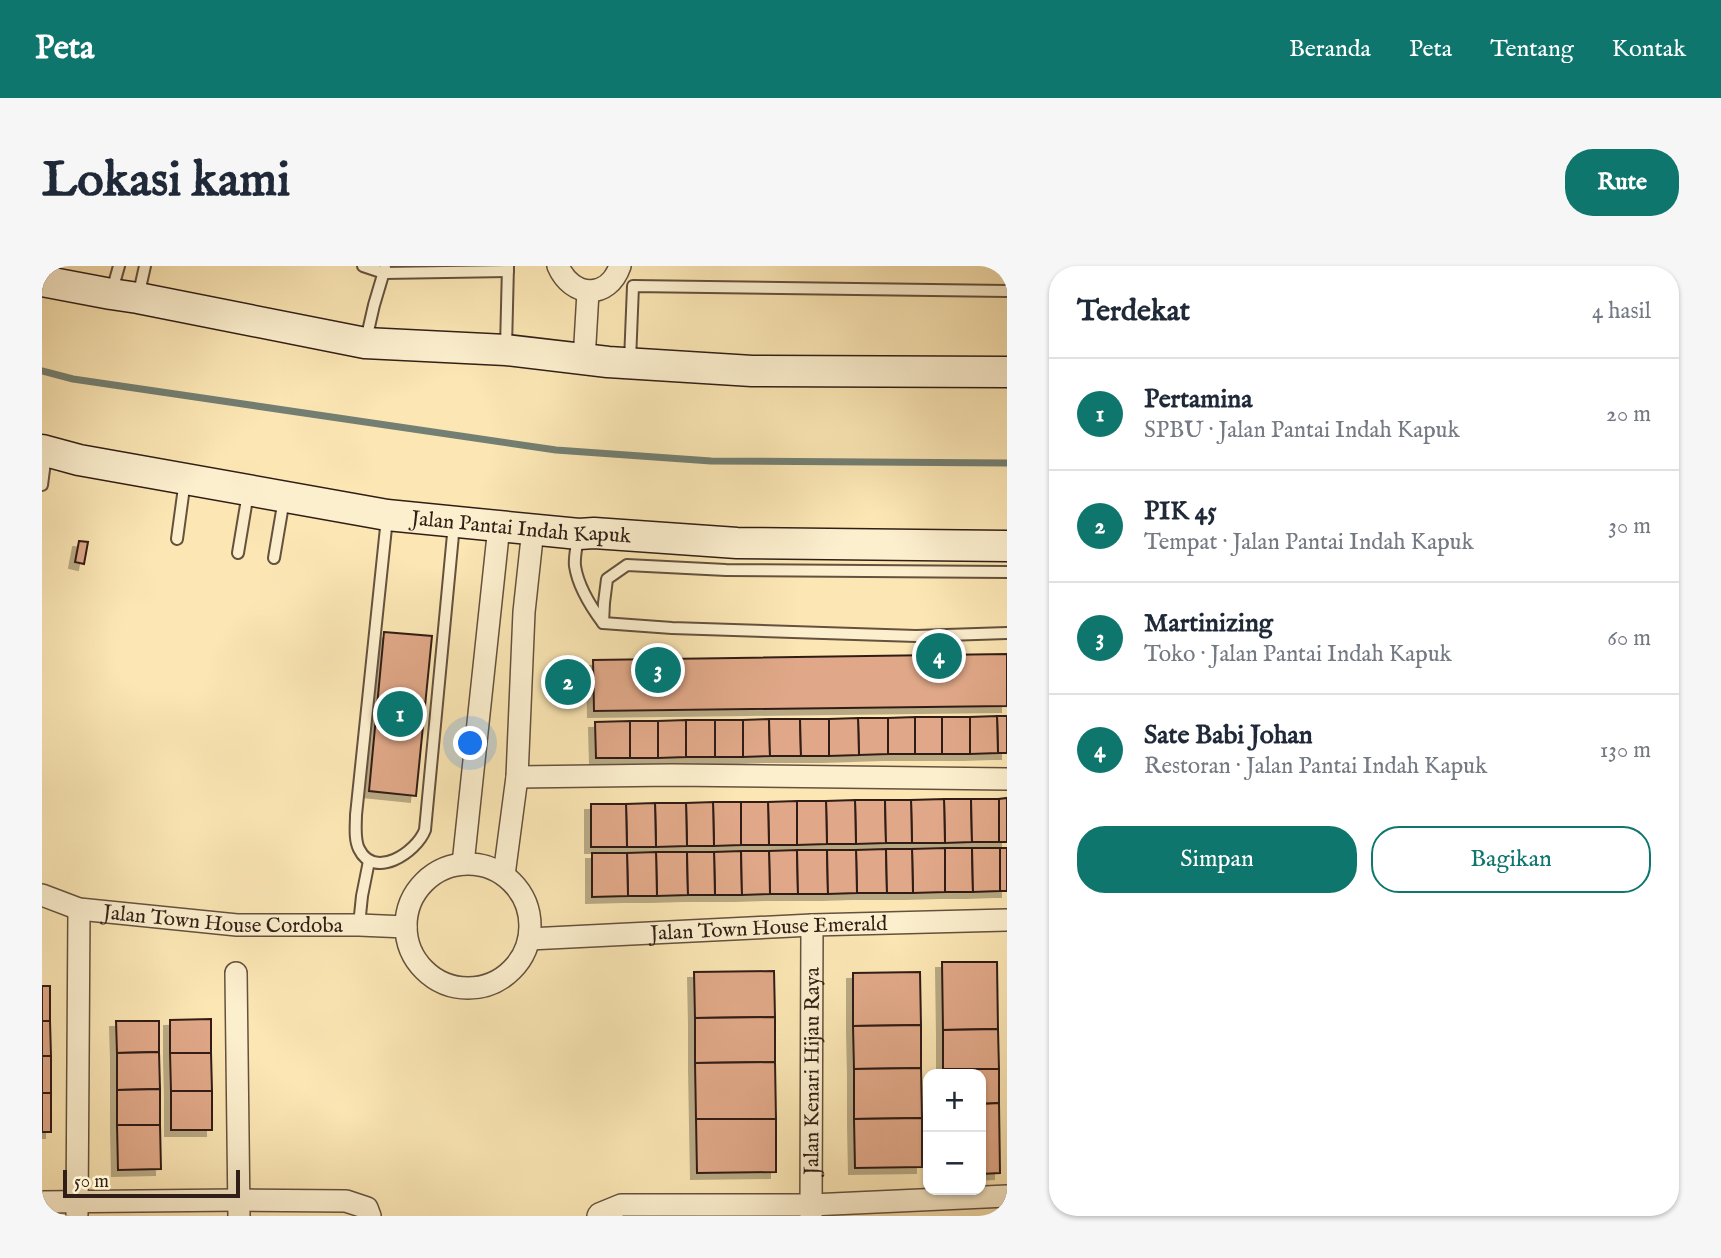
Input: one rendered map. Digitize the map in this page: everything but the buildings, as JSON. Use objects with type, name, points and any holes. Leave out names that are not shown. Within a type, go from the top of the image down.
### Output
[{"type":"main road","points":[[42,281],[366,343],[506,350],[584,360],[752,371],[1007,372]]},
{"type":"main road","name":"Jalan Pantai Indah Kapuk","points":[[44,451],[185,480],[387,515],[579,534],[737,543],[1007,546]]},
{"type":"street","points":[[558,266],[566,281],[588,292],[611,283],[620,266]]},
{"type":"street","points":[[584,360],[588,292]]},
{"type":"street","points":[[463,864],[499,526]]},
{"type":"street","points":[[504,875],[517,777],[524,612],[533,529]]},
{"type":"street","points":[[517,777],[672,775],[1007,779]]},
{"type":"street","points":[[463,864],[484,866],[504,875],[515,885],[523,897],[530,925],[529,939],[521,958],[509,974],[492,985],[472,989],[452,987],[434,979],[419,965],[409,947],[406,927],[408,908],[416,892],[429,877],[463,864]]},
{"type":"street","name":"Jalan Town House Cordoba","points":[[42,895],[79,909],[237,925],[406,927]]},
{"type":"street","points":[[77,1209],[79,909]]},
{"type":"street","name":"Jalan Town House Emerald","points":[[529,939],[812,925],[1007,920]]},
{"type":"street","name":"Jalan Kenari Hijau Raya","points":[[811,1211],[812,925]]},
{"type":"street","points":[[236,972],[239,1208]]},
{"type":"street","points":[[598,1216],[621,1205],[811,1211],[1007,1196]]},
{"type":"street","points":[[42,1202],[77,1209],[239,1208],[346,1201],[366,1208],[370,1216]]},
{"type":"lane","points":[[119,266],[124,296]]},
{"type":"lane","points":[[124,296],[145,266]]},
{"type":"lane","points":[[363,266],[385,269],[508,268],[506,350]]},
{"type":"lane","points":[[366,343],[385,269]]},
{"type":"lane","points":[[630,363],[633,286],[1007,291]]},
{"type":"lane","points":[[42,485],[44,451]]},
{"type":"lane","points":[[177,539],[185,480]]},
{"type":"lane","points":[[238,553],[248,491]]},
{"type":"lane","points":[[274,558],[284,497]]},
{"type":"lane","points":[[387,515],[356,815],[359,850],[369,861],[380,863],[398,859],[420,839],[425,830],[454,521]]},
{"type":"lane","points":[[579,534],[575,568],[590,604],[603,623]]},
{"type":"lane","points":[[603,623],[607,579],[627,565],[726,570],[1007,572]]},
{"type":"lane","points":[[603,623],[672,628],[916,636],[1007,633]]},
{"type":"lane","points":[[359,925],[369,861]]},
{"type":"waterway","points":[[42,371],[73,379],[556,450],[711,461],[1007,463]]},
{"type":"place","name":"Sate Babi Johan","points":[[939,656]]},
{"type":"place","name":"Martinizing","points":[[658,670]]},
{"type":"place","name":"PIK 45","points":[[568,682]]},
{"type":"place","name":"Pertamina","points":[[400,714]]}]
